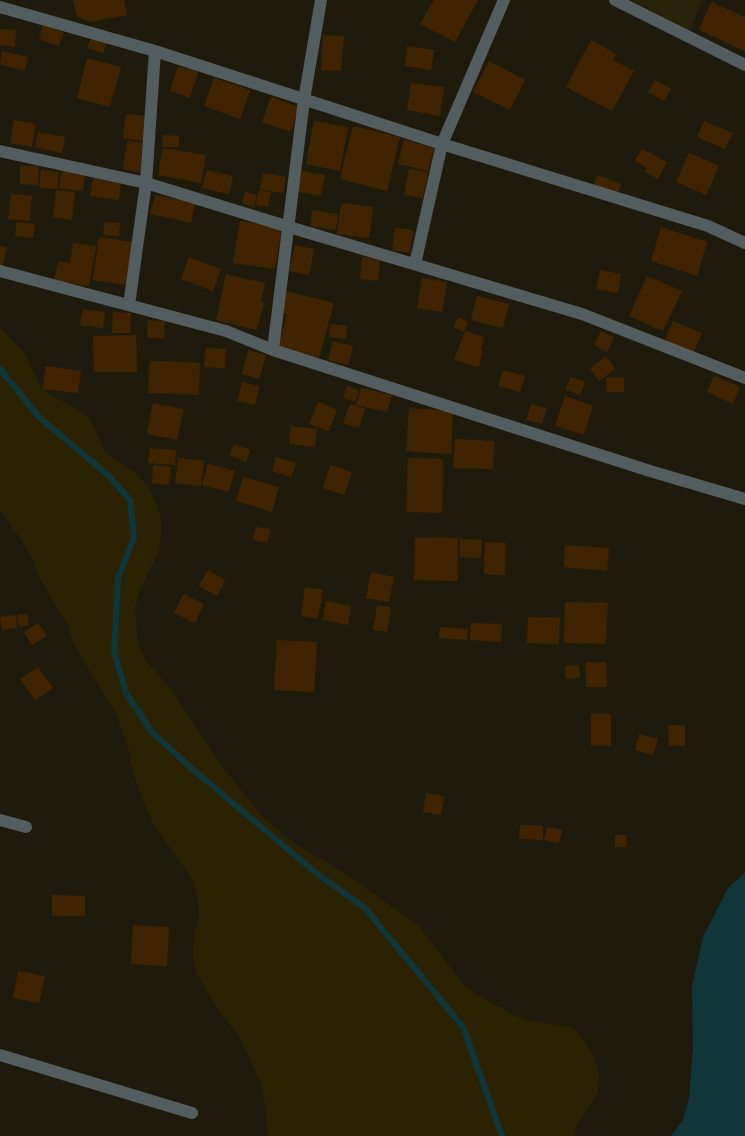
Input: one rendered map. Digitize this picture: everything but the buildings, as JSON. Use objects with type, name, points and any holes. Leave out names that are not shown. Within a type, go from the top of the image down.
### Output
[{"type":"street","points":[[273,350],[304,100],[321,0]]},
{"type":"street","points":[[415,264],[442,144],[504,0]]},
{"type":"street","points":[[615,0],[745,65]]},
{"type":"street","points":[[0,7],[155,50],[442,144],[708,226],[745,243]]},
{"type":"street","points":[[129,305],[146,183],[155,50]]},
{"type":"street","points":[[0,151],[146,183],[582,314],[745,378]]},
{"type":"street","points":[[0,271],[226,330],[273,350],[650,471],[745,499]]},
{"type":"street","points":[[0,820],[26,827]]},
{"type":"street","points":[[0,1055],[192,1113]]},
{"type":"shaded area","points":[[632,0],[702,0],[690,31]]},
{"type":"sand","points":[[0,327],[25,354],[40,386],[46,392],[90,419],[105,453],[136,473],[148,487],[156,503],[161,518],[161,537],[157,555],[140,589],[135,608],[138,644],[146,661],[171,689],[224,769],[264,818],[279,831],[294,843],[341,871],[419,926],[464,985],[479,996],[529,1021],[572,1027],[594,1056],[599,1075],[598,1093],[576,1126],[574,1136],[268,1136],[265,1103],[261,1085],[248,1053],[196,973],[193,955],[194,936],[199,917],[198,898],[192,879],[153,823],[132,769],[129,750],[116,714],[74,645],[68,626],[39,577],[32,558],[23,542],[0,510]]},
{"type":"water","points":[[745,873],[745,1136],[671,1136],[683,1120],[689,1098],[693,1050],[692,987],[703,937],[728,888]]},
{"type":"waterway","points":[[0,369],[40,418],[108,475],[130,500],[134,538],[118,578],[114,651],[126,693],[152,732],[191,768],[315,872],[365,908],[463,1027],[502,1136]]}]
